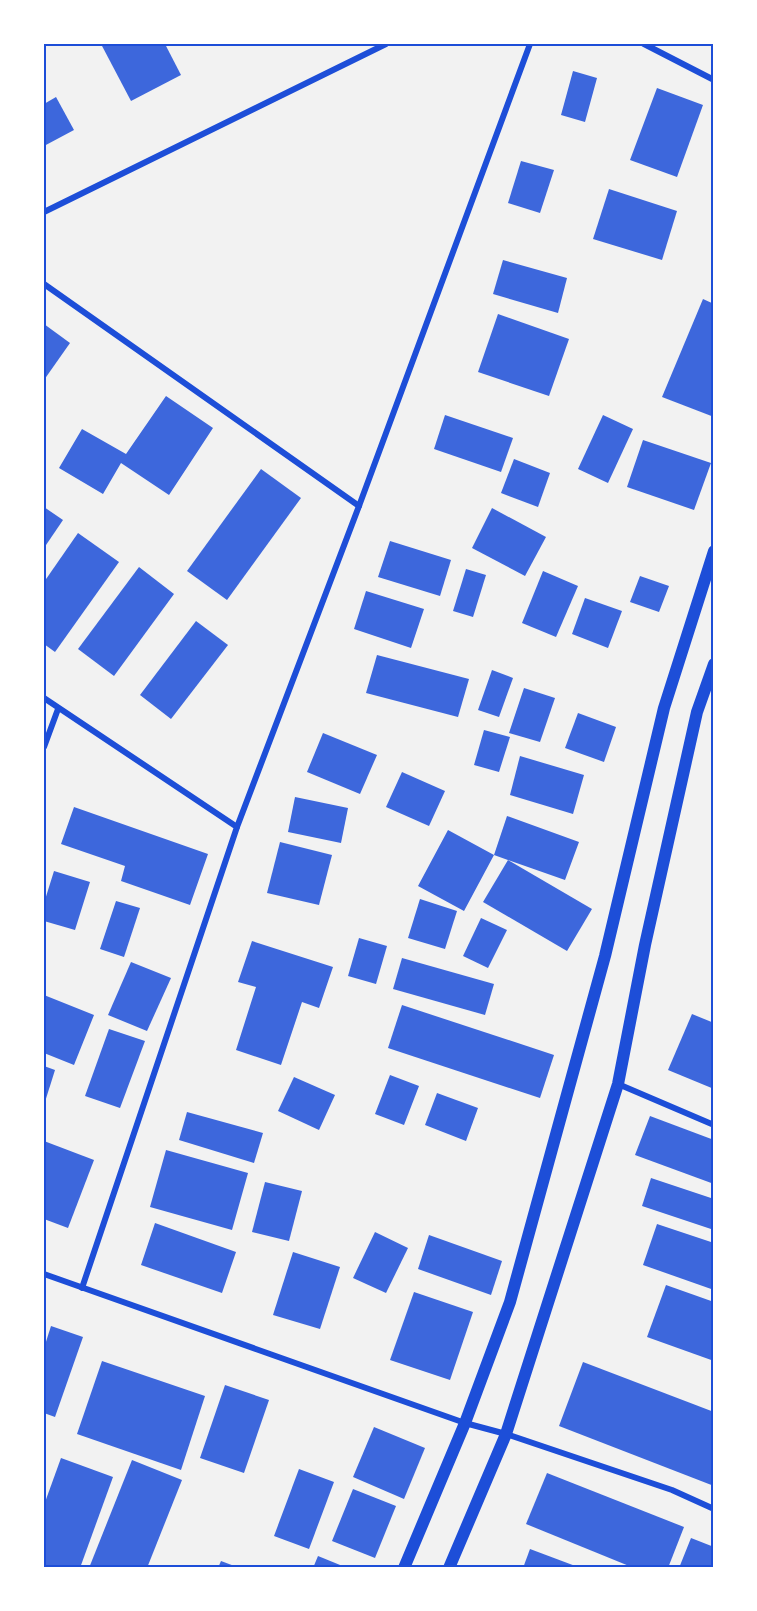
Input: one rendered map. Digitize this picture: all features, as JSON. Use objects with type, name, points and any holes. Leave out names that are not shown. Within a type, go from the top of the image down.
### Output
[{"type":"main road","points":[[404,1568],[465,1422],[510,1302],[602,967],[664,708],[714,551]]},
{"type":"main road","points":[[448,1568],[506,1434],[618,1084],[645,945],[697,712],[714,664]]},
{"type":"street","points":[[44,212],[386,44]]},
{"type":"street","points":[[82,1288],[237,827],[530,44]]},
{"type":"street","points":[[644,44],[714,80]]},
{"type":"street","points":[[44,284],[359,506]]},
{"type":"street","points":[[44,698],[237,827]]},
{"type":"street","points":[[44,747],[58,709]]},
{"type":"street","points":[[618,1084],[714,1125]]},
{"type":"street","points":[[44,1274],[465,1422],[672,1490],[714,1509]]},
{"type":"building","points":[[101,44],[165,44],[181,75],[131,101]]},
{"type":"building","points":[[573,71],[597,78],[585,122],[561,115]]},
{"type":"building","points":[[657,88],[703,105],[677,177],[630,160]]},
{"type":"building","points":[[56,97],[74,130],[44,146],[44,104]]},
{"type":"building","points":[[521,161],[554,170],[540,213],[508,203]]},
{"type":"building","points":[[609,189],[677,211],[662,260],[593,239]]},
{"type":"building","points":[[503,260],[567,278],[558,313],[493,294]]},
{"type":"building","points":[[703,299],[714,304],[714,417],[662,397]]},
{"type":"building","points":[[498,314],[569,339],[549,396],[478,372]]},
{"type":"building","points":[[44,324],[70,343],[44,380]]},
{"type":"building","points":[[166,396],[213,428],[169,495],[121,463],[103,494],[59,468],[82,429],[126,454]]},
{"type":"building","points":[[445,415],[513,438],[501,472],[434,449]]},
{"type":"building","points":[[603,415],[633,429],[608,483],[578,469]]},
{"type":"building","points":[[643,440],[711,463],[694,510],[627,487]]},
{"type":"building","points":[[514,459],[550,473],[538,507],[501,493]]},
{"type":"building","points":[[261,469],[301,498],[227,600],[187,571]]},
{"type":"building","points":[[44,507],[63,520],[44,548]]},
{"type":"building","points":[[492,508],[546,537],[525,576],[472,548]]},
{"type":"building","points":[[78,533],[119,562],[55,652],[44,644],[44,582]]},
{"type":"building","points":[[390,541],[451,560],[440,596],[378,577]]},
{"type":"building","points":[[139,567],[174,594],[114,676],[78,649]]},
{"type":"building","points":[[466,569],[486,575],[473,617],[453,611]]},
{"type":"building","points":[[543,571],[578,586],[556,637],[522,623]]},
{"type":"building","points":[[640,576],[669,586],[659,612],[630,602]]},
{"type":"building","points":[[366,591],[424,609],[411,648],[354,629]]},
{"type":"building","points":[[585,598],[622,611],[608,648],[572,634]]},
{"type":"building","points":[[196,621],[228,645],[171,719],[140,695]]},
{"type":"building","points":[[377,655],[469,679],[458,717],[366,693]]},
{"type":"building","points":[[492,670],[513,678],[499,717],[478,710]]},
{"type":"building","points":[[524,688],[555,698],[540,742],[509,733]]},
{"type":"building","points":[[578,713],[616,727],[604,762],[565,748]]},
{"type":"building","points":[[484,730],[510,737],[499,772],[474,765]]},
{"type":"building","points":[[323,733],[377,755],[360,794],[307,772]]},
{"type":"building","points":[[520,756],[584,775],[573,814],[510,795]]},
{"type":"building","points":[[402,772],[445,791],[429,826],[386,807]]},
{"type":"building","points":[[295,797],[348,808],[341,843],[288,832]]},
{"type":"building","points":[[74,807],[208,854],[190,905],[121,881],[125,866],[61,844]]},
{"type":"building","points":[[507,816],[579,842],[565,880],[494,855]]},
{"type":"building","points":[[448,830],[494,855],[464,911],[418,886]]},
{"type":"building","points":[[280,842],[332,855],[319,905],[267,893]]},
{"type":"building","points":[[508,860],[592,909],[567,951],[483,902]]},
{"type":"building","points":[[54,871],[90,882],[75,930],[44,921],[44,903]]},
{"type":"building","points":[[420,899],[457,911],[445,949],[408,938]]},
{"type":"building","points":[[116,901],[140,908],[124,957],[100,949]]},
{"type":"building","points":[[481,918],[507,930],[488,968],[463,956]]},
{"type":"building","points":[[359,938],[387,946],[376,984],[348,976]]},
{"type":"building","points":[[252,941],[333,967],[319,1008],[302,1002],[281,1065],[236,1050],[256,987],[238,982]]},
{"type":"building","points":[[402,958],[494,984],[485,1015],[393,989]]},
{"type":"building","points":[[131,962],[171,978],[147,1031],[108,1015]]},
{"type":"building","points":[[44,995],[94,1015],[74,1065],[44,1053]]},
{"type":"building","points":[[402,1005],[554,1055],[540,1098],[388,1048]]},
{"type":"building","points":[[692,1014],[714,1023],[714,1089],[668,1070]]},
{"type":"building","points":[[109,1029],[145,1041],[120,1108],[85,1096]]},
{"type":"building","points":[[44,1066],[55,1070],[44,1105]]},
{"type":"building","points":[[390,1075],[419,1086],[404,1125],[375,1114]]},
{"type":"building","points":[[294,1077],[335,1095],[319,1130],[278,1111]]},
{"type":"building","points":[[437,1093],[478,1108],[466,1141],[425,1125]]},
{"type":"building","points":[[187,1112],[263,1133],[254,1163],[179,1140]]},
{"type":"building","points":[[650,1116],[714,1140],[714,1184],[635,1155]]},
{"type":"building","points":[[44,1141],[94,1160],[68,1228],[44,1219]]},
{"type":"building","points":[[166,1150],[248,1173],[232,1230],[150,1207]]},
{"type":"building","points":[[651,1178],[714,1199],[714,1230],[642,1206]]},
{"type":"building","points":[[265,1182],[302,1191],[289,1241],[252,1232]]},
{"type":"building","points":[[155,1223],[236,1252],[222,1293],[141,1265]]},
{"type":"building","points":[[657,1224],[714,1243],[714,1290],[643,1265]]},
{"type":"building","points":[[375,1232],[408,1248],[386,1293],[353,1278]]},
{"type":"building","points":[[429,1235],[502,1261],[491,1295],[418,1269]]},
{"type":"building","points":[[293,1252],[340,1267],[320,1329],[273,1315]]},
{"type":"building","points":[[666,1285],[714,1302],[714,1361],[647,1337]]},
{"type":"building","points":[[414,1292],[473,1312],[450,1380],[390,1360]]},
{"type":"building","points":[[51,1326],[83,1337],[55,1417],[44,1413],[44,1348]]},
{"type":"building","points":[[102,1361],[205,1396],[181,1470],[77,1434]]},
{"type":"building","points":[[583,1362],[714,1412],[714,1486],[559,1426]]},
{"type":"building","points":[[225,1385],[269,1400],[244,1473],[200,1458]]},
{"type":"building","points":[[374,1427],[425,1448],[404,1499],[353,1477]]},
{"type":"building","points":[[61,1458],[113,1477],[80,1568],[44,1568],[44,1505]]},
{"type":"building","points":[[132,1460],[182,1480],[147,1568],[89,1568]]},
{"type":"building","points":[[299,1469],[334,1482],[309,1549],[274,1536]]},
{"type":"building","points":[[547,1473],[684,1527],[668,1568],[634,1568],[526,1524]]},
{"type":"building","points":[[353,1489],[396,1506],[375,1558],[332,1541]]},
{"type":"building","points":[[691,1538],[714,1547],[714,1568],[679,1568]]},
{"type":"building","points":[[530,1549],[578,1567],[578,1568],[523,1568]]},
{"type":"building","points":[[318,1556],[345,1567],[345,1568],[313,1568]]},
{"type":"building","points":[[221,1561],[237,1567],[237,1568],[218,1568]]}]
